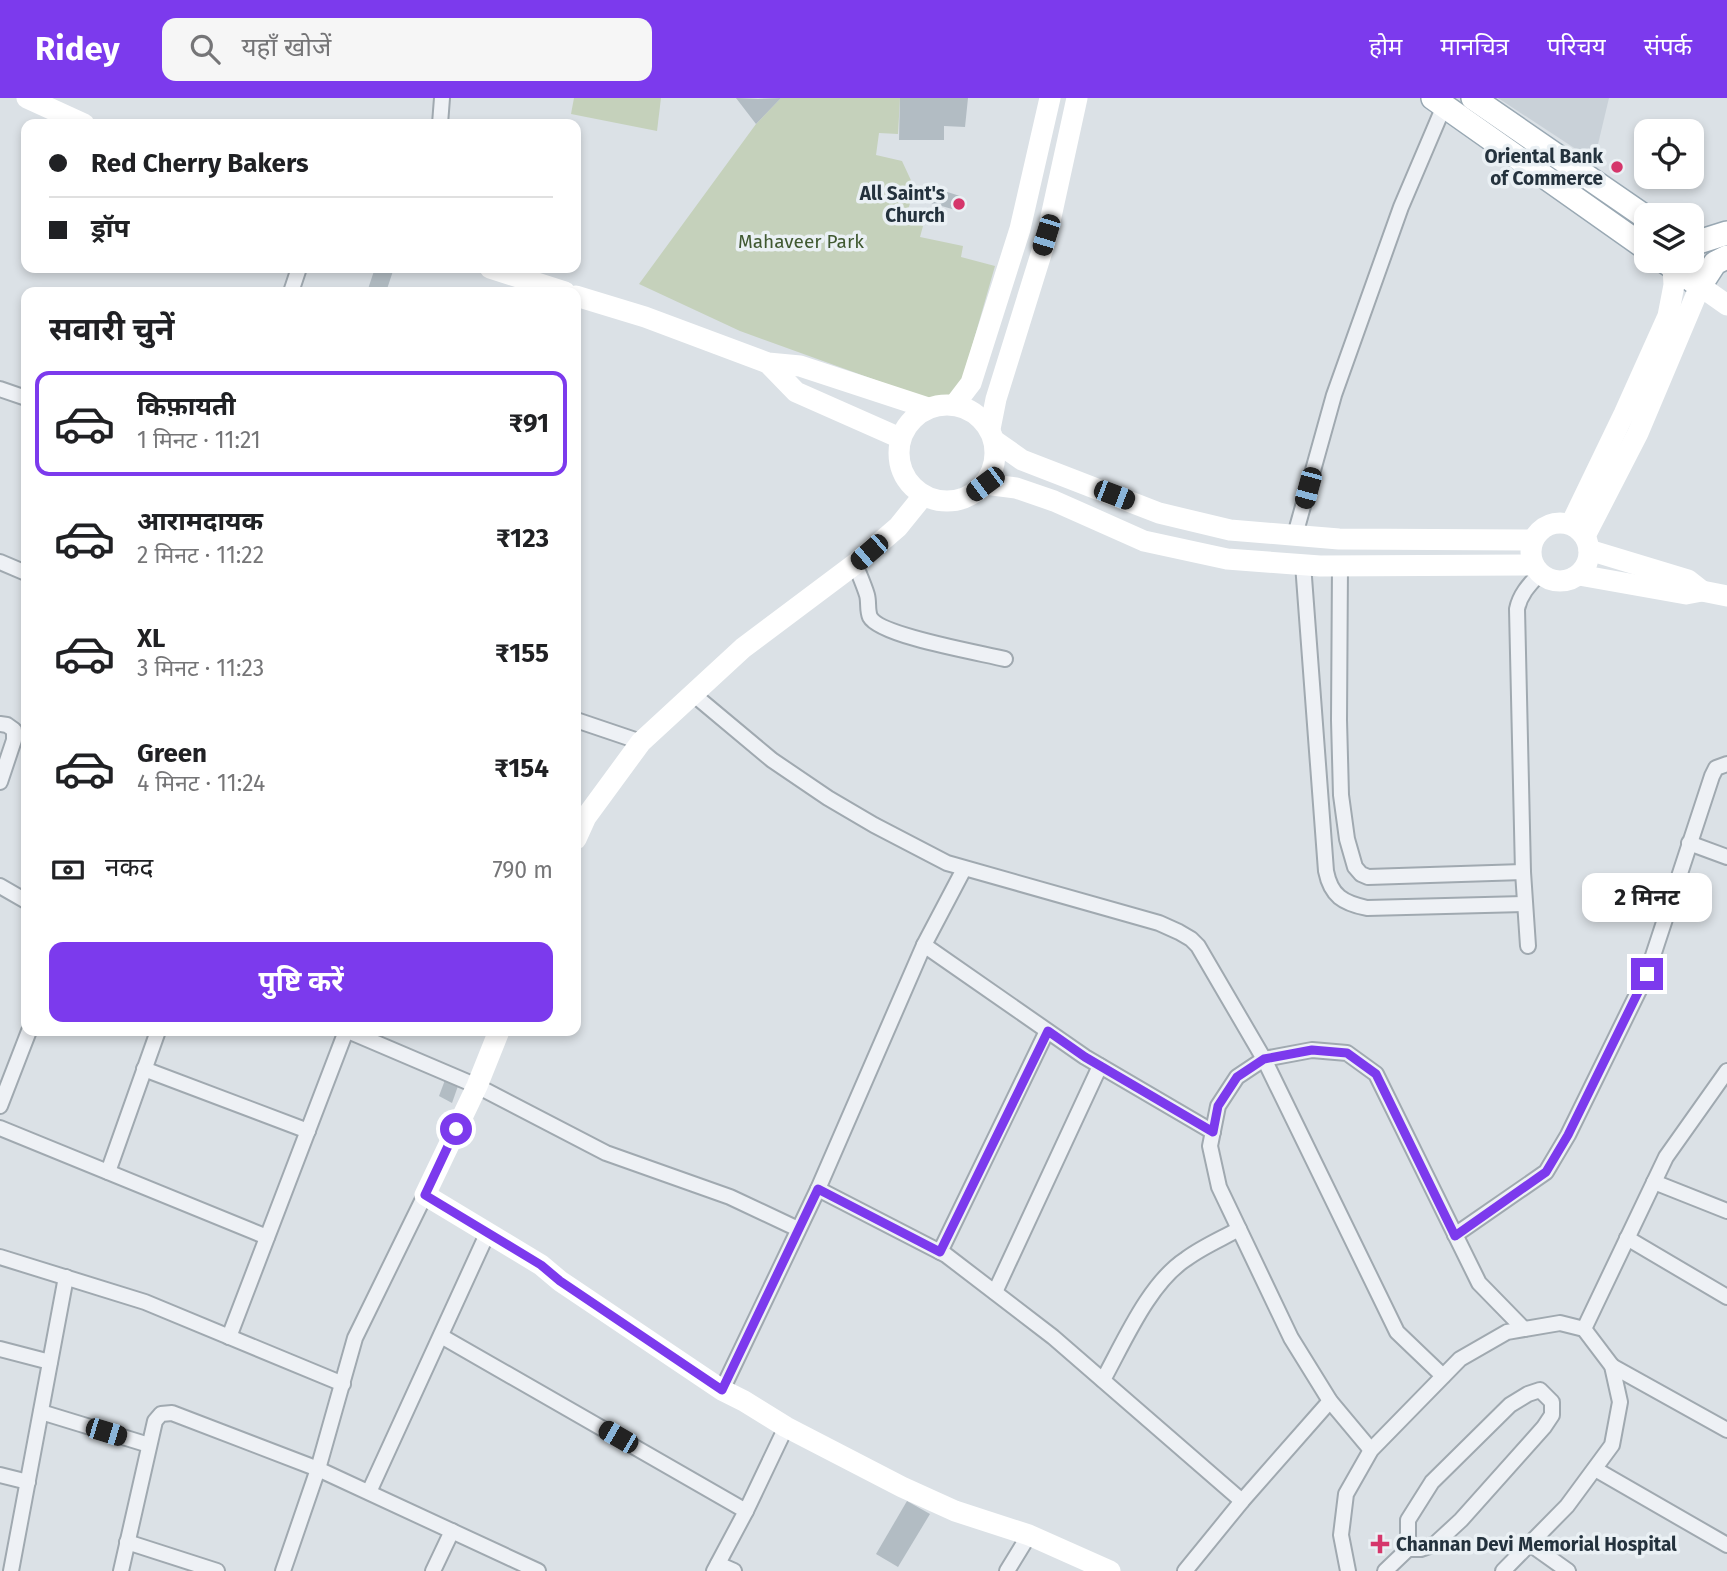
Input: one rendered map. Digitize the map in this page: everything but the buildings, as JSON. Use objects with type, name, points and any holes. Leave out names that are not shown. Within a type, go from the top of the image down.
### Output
[{"type":"main road","points":[[1473,98],[1634,209]]},
{"type":"main road","points":[[1439,102],[1634,240]]},
{"type":"main road","points":[[1704,242],[1727,233]]},
{"type":"main road","points":[[1684,273],[1700,286],[1723,264],[1704,253]]},
{"type":"street","points":[[27,98],[73,119]]},
{"type":"street","points":[[440,119],[442,98]]},
{"type":"street","points":[[955,404],[971,383],[1020,229],[1050,98]]},
{"type":"street","points":[[928,408],[911,420],[900,438],[898,460],[906,481],[923,496],[945,502],[967,498],[985,484],[993,470],[996,454],[992,435],[996,399],[1046,235],[1077,98]]},
{"type":"street","points":[[1295,535],[1334,395],[1439,102]]},
{"type":"street","points":[[506,273],[549,287]]},
{"type":"street","points":[[1672,273],[1674,285],[1668,316],[1624,414],[1582,536],[1587,564],[1579,575],[1556,581],[1543,576],[1537,569],[1530,550],[1532,540],[1544,526],[1559,522],[1582,536],[1688,580],[1702,591]]},
{"type":"street","points":[[1582,536],[1638,433],[1700,286],[1727,305]]},
{"type":"street","points":[[581,298],[645,317],[768,363],[800,366],[928,408],[955,404],[970,409],[982,418],[992,435],[1022,460],[1159,513],[1230,530],[1339,539],[1532,540]]},
{"type":"street","points":[[768,363],[796,392],[900,438]]},
{"type":"street","points":[[0,389],[21,396]]},
{"type":"street","points":[[985,484],[1016,488],[1054,501],[1144,541],[1227,559],[1303,564],[1537,569]]},
{"type":"street","points":[[581,828],[586,817],[641,742],[743,648],[855,564],[898,527],[923,496]]},
{"type":"street","points":[[0,562],[21,571]]},
{"type":"street","points":[[855,564],[868,597],[870,618],[878,626],[1005,659]]},
{"type":"street","points":[[1303,564],[1326,871],[1329,883],[1338,897],[1352,905],[1367,908],[1524,904]]},
{"type":"street","points":[[1340,565],[1340,794],[1347,839],[1355,867],[1368,877],[1523,872]]},
{"type":"street","points":[[1528,946],[1524,904],[1517,609],[1519,600],[1537,569]]},
{"type":"street","points":[[1579,575],[1686,594],[1702,591],[1727,596]]},
{"type":"street","points":[[693,694],[772,761],[828,798],[947,863],[1159,923],[1198,946],[1264,1059],[1397,1332],[1443,1376]]},
{"type":"street","points":[[581,722],[641,742]]},
{"type":"street","points":[[0,724],[14,730],[0,782]]},
{"type":"street","points":[[1455,1236],[1546,1172],[1568,1135],[1647,974],[1712,776],[1716,768],[1727,764]]},
{"type":"street","points":[[1689,843],[1727,857]]},
{"type":"street","points":[[722,1390],[818,1189],[924,945],[964,869]]},
{"type":"street","points":[[0,886],[21,898]]},
{"type":"street","points":[[924,945],[1100,1066],[1213,1132]]},
{"type":"street","points":[[940,1252],[1048,1031]]},
{"type":"street","points":[[0,1106],[27,1036]]},
{"type":"street","points":[[108,1172],[156,1036]]},
{"type":"street","points":[[229,1337],[345,1036]]},
{"type":"street","points":[[359,1036],[477,1086],[606,1153],[730,1197],[798,1229]]},
{"type":"street","points":[[283,1571],[318,1469],[355,1338],[477,1086],[497,1036]]},
{"type":"street","points":[[1371,1450],[1330,1401],[1291,1338],[1219,1187],[1210,1146],[1218,1106],[1237,1077],[1264,1059],[1312,1050],[1347,1053],[1376,1074],[1479,1283],[1524,1329]]},
{"type":"street","points":[[995,1292],[1100,1066]]},
{"type":"street","points":[[144,1069],[308,1131]]},
{"type":"street","points":[[1584,1329],[1666,1157],[1727,1071]]},
{"type":"street","points":[[0,1128],[267,1237]]},
{"type":"street","points":[[1654,1182],[1727,1212]]},
{"type":"street","points":[[818,1189],[940,1252],[995,1292],[1053,1336],[1242,1501]]},
{"type":"street","points":[[425,1195],[541,1265],[560,1281],[722,1390],[786,1427],[955,1511],[1029,1535],[1110,1571]]},
{"type":"street","points":[[1103,1380],[1147,1300],[1164,1279],[1184,1260],[1239,1229]]},
{"type":"street","points":[[369,1493],[488,1232]]},
{"type":"street","points":[[1627,1238],[1727,1297]]},
{"type":"street","points":[[0,1256],[145,1302],[343,1384]]},
{"type":"street","points":[[11,1571],[66,1278]]},
{"type":"street","points":[[1348,1571],[1340,1535],[1346,1494],[1371,1450],[1460,1359],[1507,1332],[1560,1322],[1584,1329],[1612,1366],[1727,1430]]},
{"type":"street","points":[[442,1336],[746,1511]]},
{"type":"street","points":[[0,1349],[50,1362]]},
{"type":"street","points":[[1503,1571],[1567,1506],[1612,1445],[1620,1402],[1612,1366]]},
{"type":"street","points":[[1385,1571],[1408,1549],[1421,1549],[1435,1544],[1461,1521],[1544,1427],[1552,1415],[1552,1402],[1540,1390],[1510,1405],[1432,1482],[1408,1520],[1408,1549]]},
{"type":"street","points":[[1185,1571],[1330,1401]]},
{"type":"street","points":[[41,1412],[149,1445]]},
{"type":"street","points":[[121,1571],[155,1421],[161,1414],[172,1413],[318,1469],[538,1571]]},
{"type":"street","points":[[734,1571],[716,1568],[786,1427]]},
{"type":"street","points":[[1595,1469],[1727,1545]]},
{"type":"street","points":[[0,1475],[28,1482]]},
{"type":"street","points":[[433,1571],[452,1531]]},
{"type":"street","points":[[1007,1571],[1029,1535]]},
{"type":"street","points":[[127,1542],[217,1571]]},
{"type":"street","points":[[1530,1544],[1568,1571]]},
{"type":"shaded area","points":[[1498,98],[1609,98],[1594,161]]},
{"type":"green space","points":[[574,98],[661,98],[657,131],[571,114]]},
{"type":"green space","name":"Mahaveer Park","points":[[781,98],[900,98],[898,134],[879,133],[876,155],[902,161],[915,189],[905,218],[923,226],[920,237],[963,246],[961,257],[995,266],[959,392],[931,400],[740,331],[639,284],[756,124]]},
{"type":"place","name":"Oriental Bank of Commerce","points":[[1617,167]]},
{"type":"place","name":"All Saint's Church","points":[[959,204]]},
{"type":"place","name":"Channan Devi Memorial Hospital","points":[[1380,1544]]},
{"type":"route","points":[[456,1129],[425,1195],[541,1265],[560,1281],[722,1390],[818,1189],[940,1252],[1048,1031],[1085,1057],[1213,1132],[1218,1106],[1237,1077],[1264,1059],[1312,1050],[1347,1053],[1376,1074],[1455,1236],[1546,1172],[1568,1135],[1647,974]]}]
